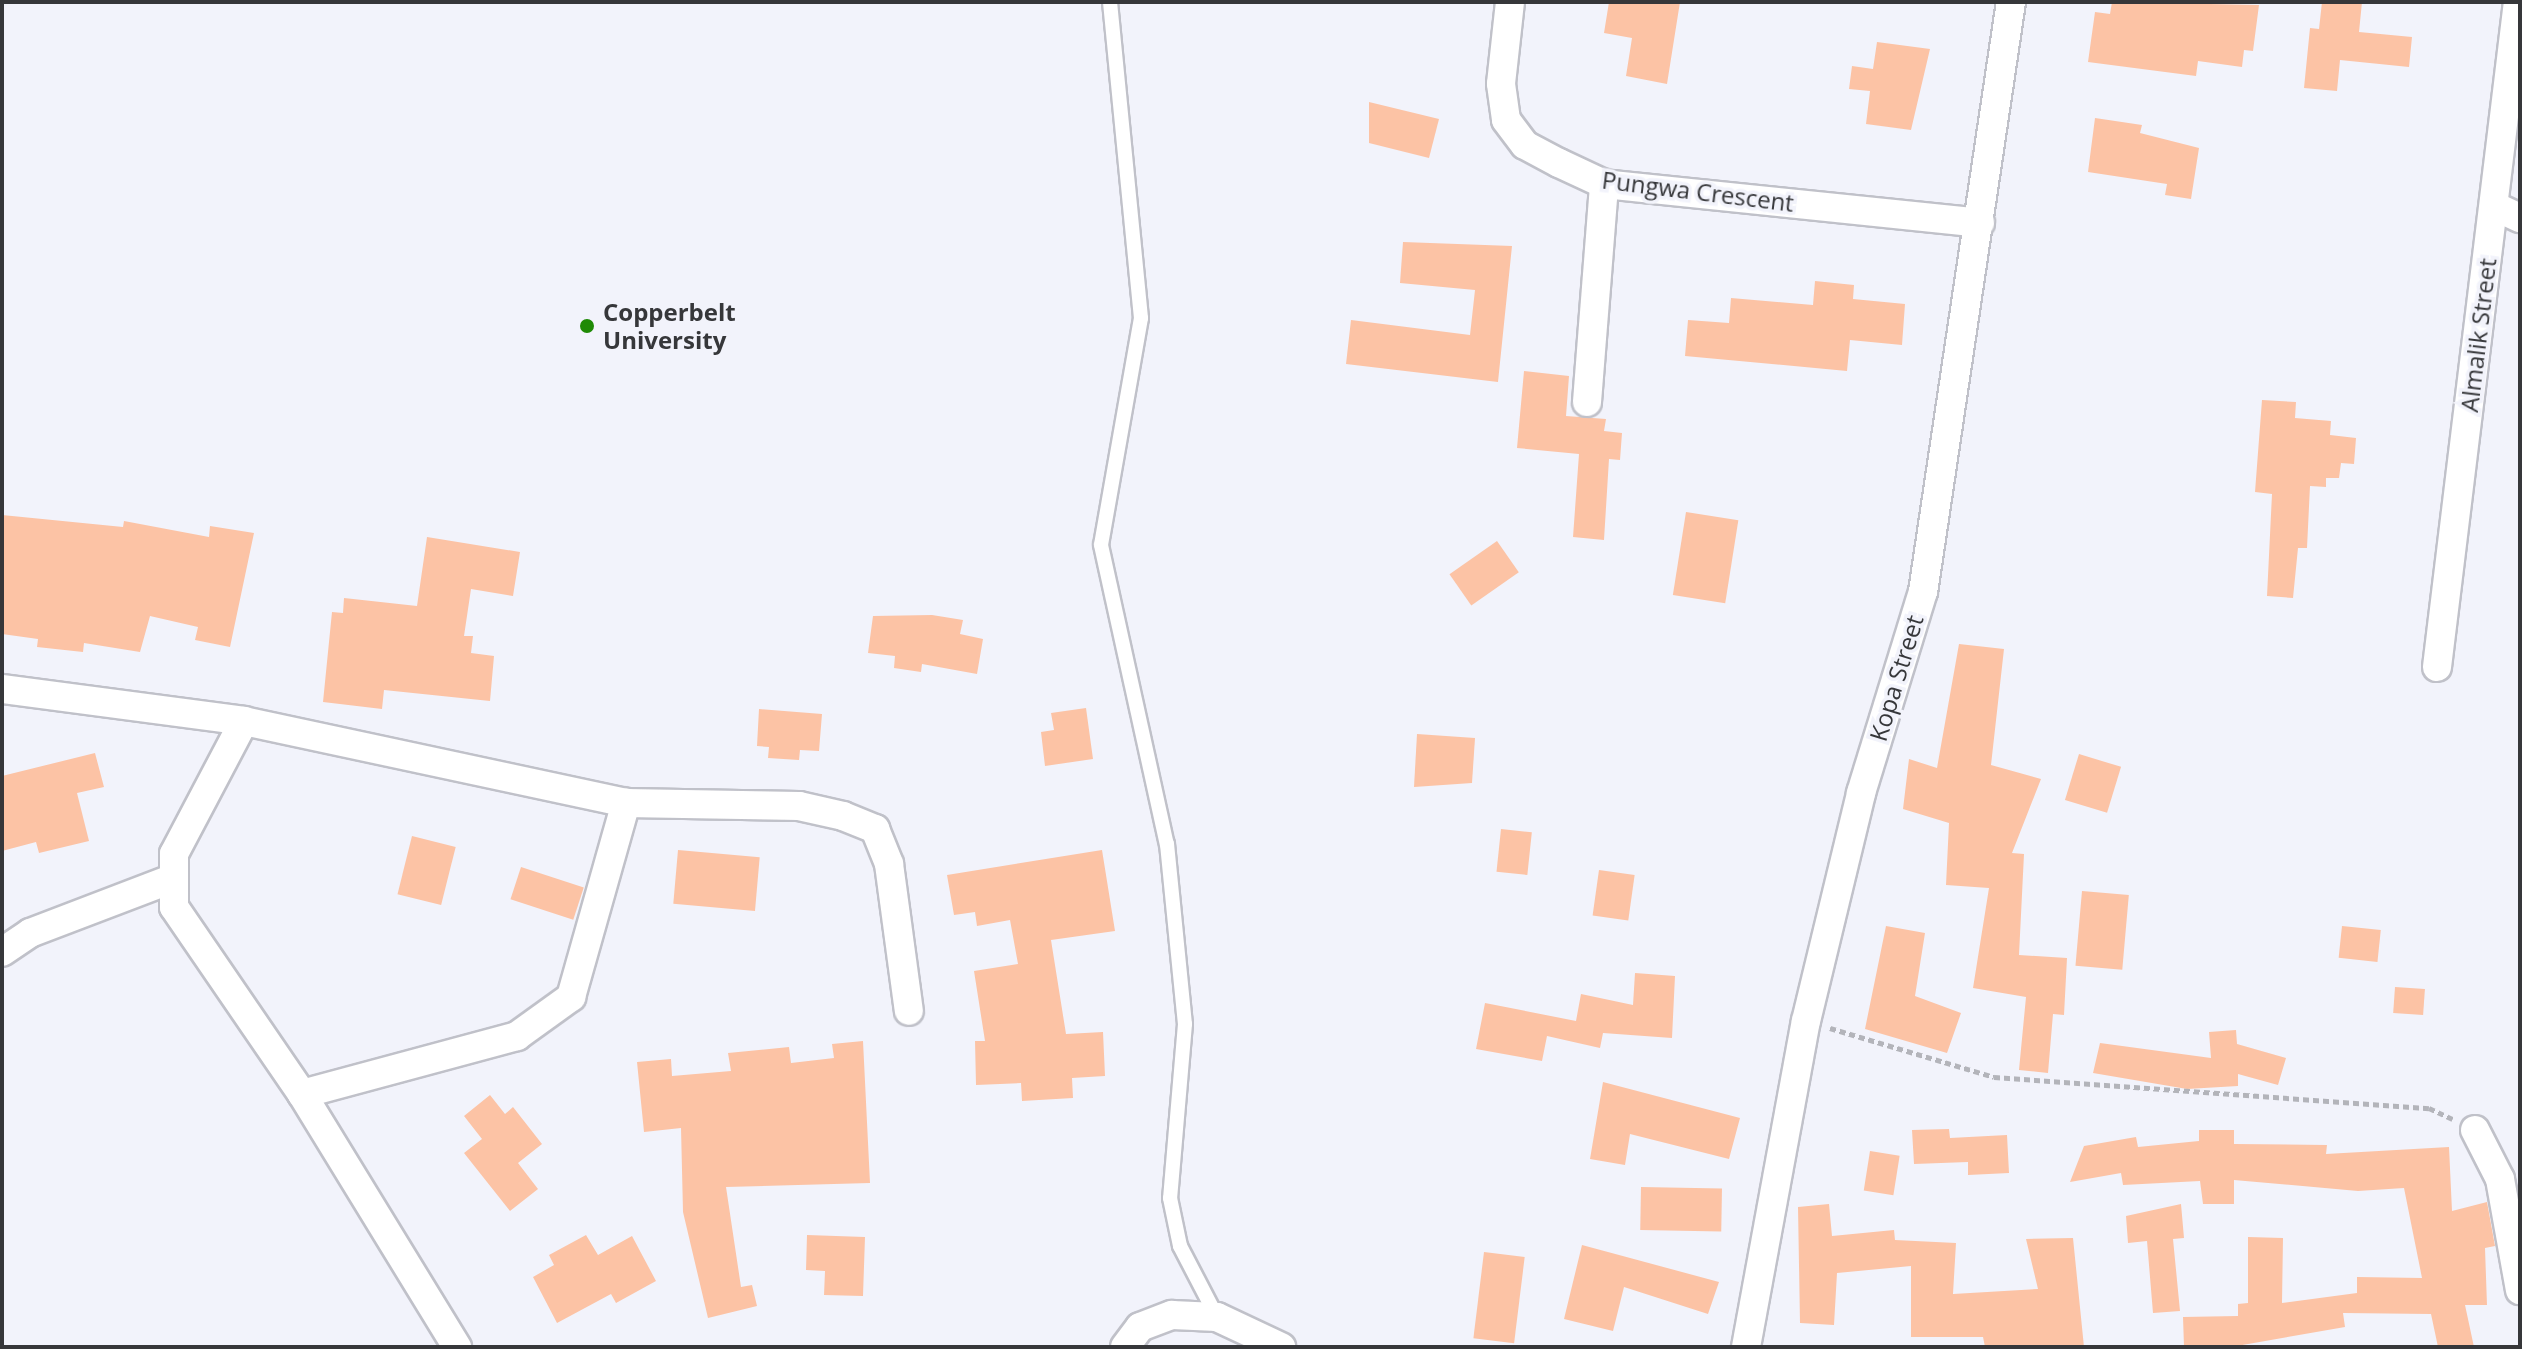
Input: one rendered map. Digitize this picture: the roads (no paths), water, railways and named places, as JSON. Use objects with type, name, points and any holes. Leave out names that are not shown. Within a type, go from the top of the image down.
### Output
[{"type":"street","name":"Pungwa Crescent","points":[[1510,2],[1501,84],[1506,120],[1525,145],[1604,184],[1980,223]]},
{"type":"street","name":"Kopa Street","points":[[1746,1347],[1806,1021],[1861,793],[1923,592],[2011,2]]},
{"type":"street","name":"Almalik Street","points":[[2437,667],[2518,2]]},
{"type":"street","points":[[1587,402],[1604,184]]},
{"type":"street","points":[[2494,206],[2520,218]]},
{"type":"street","points":[[2,689],[244,721],[626,803],[799,806],[875,829],[889,864],[909,1011]]},
{"type":"street","points":[[244,721],[174,854],[169,880],[187,930],[302,1094],[457,1347]]},
{"type":"street","points":[[302,1094],[517,1036],[571,997],[626,803]]},
{"type":"street","points":[[2,952],[30,933],[169,880]]},
{"type":"street","points":[[2475,1130],[2500,1179],[2520,1290]]},
{"type":"street","points":[[1125,1347],[1140,1327],[1172,1315],[1217,1317],[1281,1347]]},
{"type":"lane","points":[[1110,2],[1141,318],[1101,545],[1169,859],[1185,1024],[1170,1198],[1180,1246],[1217,1317]]},
{"type":"place","name":"Copperbelt University","points":[[587,326]]}]
